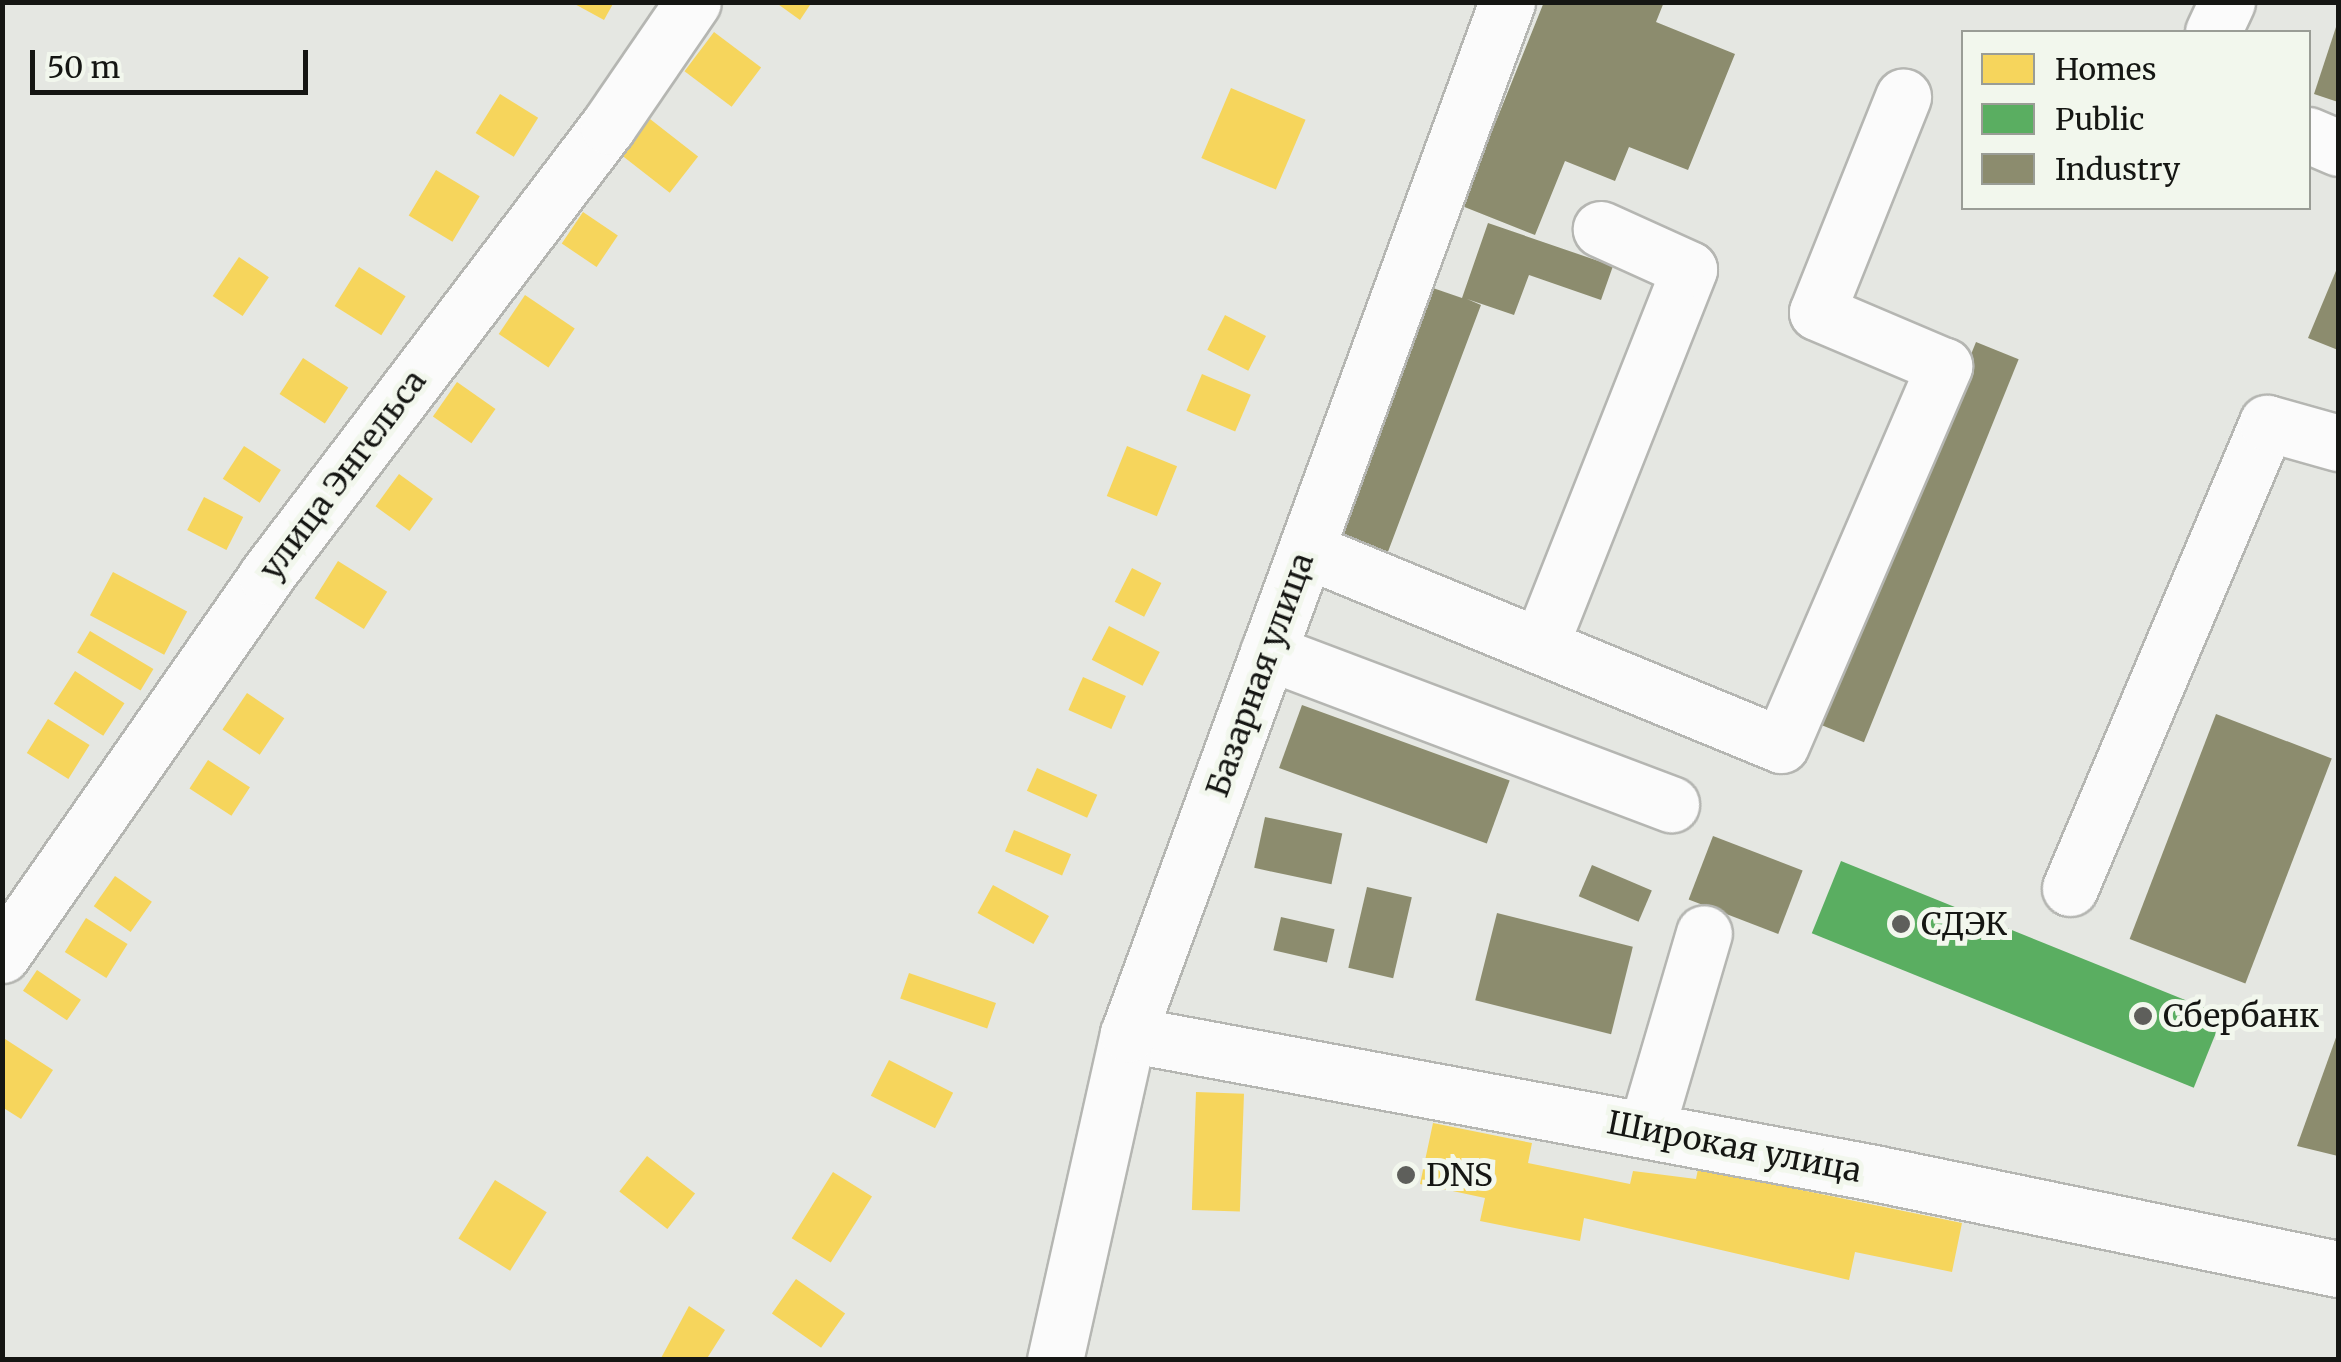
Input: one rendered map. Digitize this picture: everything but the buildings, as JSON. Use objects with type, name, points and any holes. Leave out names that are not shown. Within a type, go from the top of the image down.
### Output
[{"type":"street","name":"улица Энгельса","points":[[2,956],[266,576],[608,126],[693,2]]},
{"type":"street","name":"Базарная улица","points":[[1054,1360],[1128,1034],[1507,2]]},
{"type":"street","points":[[2214,30],[2227,2]]},
{"type":"street","points":[[1306,550],[1782,745],[1944,366],[1817,312],[1903,97]]},
{"type":"street","points":[[2311,136],[2338,148]]},
{"type":"street","points":[[1540,646],[1690,270],[1601,229]]},
{"type":"street","points":[[2070,888],[2267,423],[2338,443]]},
{"type":"street","points":[[1268,652],[1671,804]]},
{"type":"street","points":[[1646,1130],[1704,933]]},
{"type":"street","name":"Широкая улица","points":[[1128,1034],[1646,1130],[2338,1269]]},
{"type":"place","name":"СДЭК","points":[[1901,924]]},
{"type":"place","name":"Сбербанк","points":[[2143,1016]]},
{"type":"place","name":"DNS","points":[[1406,1175]]}]
